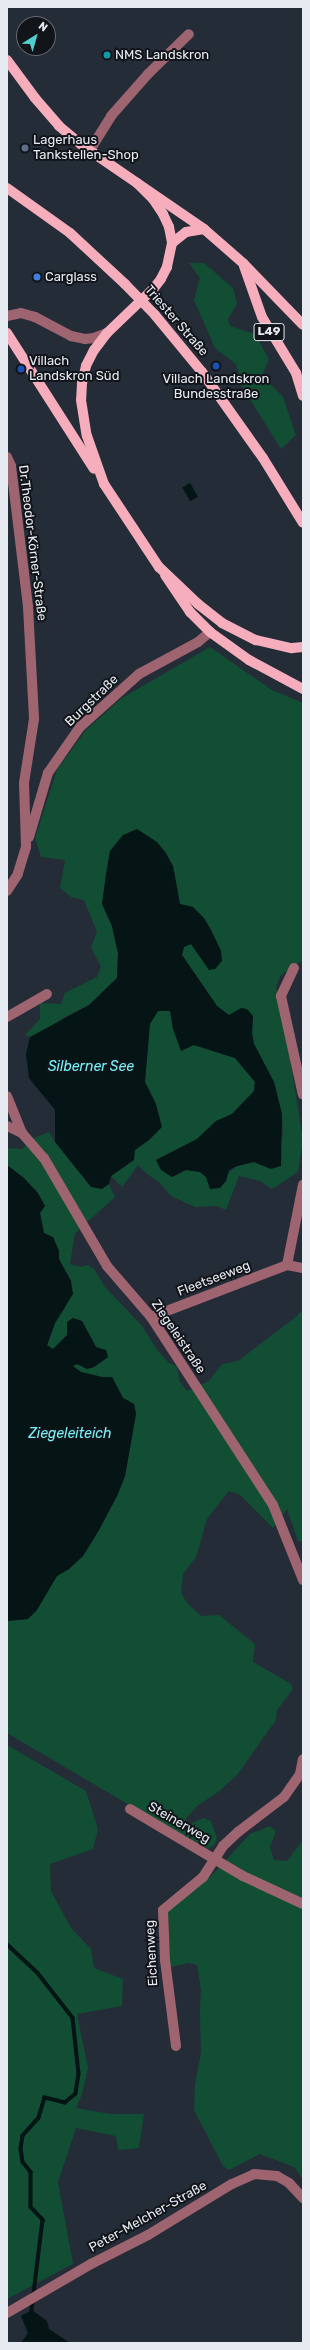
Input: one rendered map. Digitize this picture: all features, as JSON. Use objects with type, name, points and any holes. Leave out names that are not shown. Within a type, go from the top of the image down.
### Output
[{"type":"main road","name":"L49","points":[[9,67],[59,126],[90,150],[204,229],[243,263],[303,325]]},
{"type":"main road","name":"L49","points":[[137,183],[153,199],[163,214],[169,227],[172,244],[167,266],[154,288],[107,332],[94,350],[86,366],[82,383],[81,400],[87,436],[104,484],[160,567],[198,604],[238,632],[274,645],[292,648],[303,646]]},
{"type":"main road","name":"Triester Straße","points":[[7,188],[70,233],[125,284],[155,315],[202,372],[263,458],[303,523]]},
{"type":"main road","points":[[172,244],[186,232],[204,229]]},
{"type":"main road","name":"L49","points":[[243,263],[262,317],[296,373],[303,396]]},
{"type":"main road","points":[[7,333],[104,484]]},
{"type":"main road","points":[[160,567],[171,587],[190,612],[210,632],[249,660],[303,689]]},
{"type":"street","points":[[90,150],[111,116],[148,74],[189,34]]},
{"type":"street","points":[[7,316],[21,313],[35,317],[71,336],[85,339],[94,338],[107,332]]},
{"type":"street","name":"Dr.Theodor-Körner-Straße","points":[[7,457],[11,466],[29,615],[34,719],[24,783],[26,847],[18,874],[7,891]]},
{"type":"street","name":"Burgstraße","points":[[26,847],[48,773],[80,726],[139,674],[198,642],[210,632]]},
{"type":"street","points":[[294,968],[281,996],[303,1095]]},
{"type":"street","points":[[7,1018],[47,994]]},
{"type":"street","points":[[7,1096],[22,1133]]},
{"type":"street","name":"Ziegeleistraße","points":[[7,1126],[22,1133],[44,1158],[107,1266],[150,1317],[273,1505],[303,1580]]},
{"type":"street","points":[[303,1185],[287,1265],[303,1268]]},
{"type":"street","name":"Fleetseeweg","points":[[150,1317],[287,1265]]},
{"type":"street","points":[[303,1759],[300,1774],[284,1797],[238,1832],[223,1846],[216,1859],[243,1876],[303,1904]]},
{"type":"street","name":"Steinerweg","points":[[130,1809],[216,1859]]},
{"type":"street","name":"Eichenweg","points":[[176,2046],[165,1960],[163,1910],[203,1877],[216,1859]]},
{"type":"street","name":"Peter-Melcher-Straße","points":[[7,2313],[137,2241],[232,2184],[254,2174],[278,2176],[289,2183],[303,2198]]},
{"type":"green space","points":[[189,263],[204,263],[233,288],[237,304],[228,319],[230,326],[255,334],[269,359],[262,376],[283,397],[296,435],[281,449],[243,388],[236,364],[215,348],[194,300],[200,278]]},
{"type":"green space","points":[[210,647],[272,690],[303,703],[303,960],[280,976],[276,987],[283,1015],[303,1140],[298,1172],[272,1189],[260,1181],[239,1176],[226,1210],[216,1206],[195,1207],[171,1196],[159,1182],[147,1174],[138,1165],[122,1187],[111,1176],[135,1150],[149,1140],[156,1104],[145,1082],[149,1024],[158,1011],[170,1011],[173,1029],[194,1045],[235,1058],[255,1082],[254,1091],[232,1114],[216,1121],[197,1139],[156,1160],[172,1177],[186,1170],[200,1172],[206,1177],[210,1188],[237,1166],[254,1162],[271,1169],[283,1134],[282,1114],[274,1082],[254,1044],[252,1033],[253,1016],[229,1016],[217,1006],[182,955],[184,947],[191,944],[200,957],[221,951],[211,930],[193,907],[180,904],[173,866],[110,851],[102,904],[112,926],[118,953],[117,978],[89,1005],[63,1018],[51,1028],[30,1037],[25,1035],[40,1019],[40,1003],[61,1004],[65,993],[97,977],[101,967],[91,947],[97,932],[84,900],[71,897],[60,888],[65,860],[41,857],[35,838],[57,770],[86,730],[122,698]]},
{"type":"green space","points":[[49,1132],[55,1142],[102,1189],[109,1184],[115,1197],[75,1233],[70,1264],[81,1267],[88,1265],[94,1269],[105,1287],[142,1326],[157,1350],[168,1362],[177,1367],[180,1382],[187,1391],[209,1381],[222,1364],[238,1361],[297,1316],[303,1309],[303,1541],[298,1541],[287,1509],[273,1528],[239,1494],[229,1491],[207,1519],[196,1557],[183,1574],[181,1593],[187,1603],[201,1616],[219,1615],[255,1644],[253,1662],[291,1684],[293,1689],[277,1710],[276,1720],[237,1775],[218,1792],[197,1806],[185,1820],[190,1824],[203,1818],[211,1821],[217,1838],[215,1844],[208,1849],[131,1806],[7,1733],[7,1621],[28,1619],[57,1576],[69,1569],[83,1556],[117,1496],[125,1476],[136,1414],[134,1404],[123,1398],[112,1377],[102,1377],[81,1372],[72,1366],[77,1364],[87,1369],[94,1367],[108,1357],[96,1347],[82,1321],[67,1322],[68,1334],[53,1349],[47,1346],[55,1323],[65,1308],[71,1281],[59,1259],[59,1251],[44,1233],[40,1213],[24,1178],[7,1165],[7,1148],[22,1149],[34,1138]]},
{"type":"green space","points":[[7,1745],[86,1791],[98,1829],[93,1849],[50,1864],[51,1891],[71,1928],[91,1949],[94,1968],[123,1979],[122,2006],[77,2014],[88,2068],[82,2094],[76,2108],[111,2114],[144,2114],[139,2148],[118,2150],[116,2136],[76,2128],[58,2182],[73,2264],[7,2299]]},
{"type":"green space","points":[[270,1826],[276,1831],[270,1847],[274,1860],[287,1861],[303,1840],[303,2179],[294,2167],[260,2154],[229,2170],[223,2166],[194,2110],[195,2084],[201,2052],[201,1990],[197,1965],[188,1963],[170,1967],[168,1912],[214,1873],[250,1834]]},
{"type":"water","points":[[190,483],[198,497],[190,501],[182,488]]},
{"type":"water","name":"Silberner See","points":[[137,829],[157,842],[166,853],[173,866],[180,904],[193,907],[204,918],[211,930],[221,951],[222,961],[215,969],[209,970],[191,944],[184,947],[182,955],[217,1006],[229,1015],[241,1008],[247,1009],[253,1016],[252,1033],[254,1044],[274,1082],[282,1114],[281,1166],[271,1169],[254,1162],[237,1166],[229,1170],[226,1181],[220,1188],[210,1189],[206,1177],[200,1172],[186,1170],[172,1177],[161,1170],[156,1160],[197,1139],[216,1121],[232,1114],[254,1091],[255,1082],[235,1058],[194,1045],[181,1051],[173,1029],[170,1011],[158,1011],[150,1024],[145,1082],[156,1104],[162,1127],[149,1140],[135,1150],[134,1160],[111,1176],[109,1184],[102,1189],[91,1187],[55,1142],[55,1110],[29,1078],[26,1054],[30,1037],[89,1005],[117,978],[118,953],[112,926],[102,904],[106,874],[110,851],[123,835]]},
{"type":"water","name":"Ziegeleiteich","points":[[7,1165],[24,1178],[38,1193],[45,1206],[40,1213],[44,1233],[53,1237],[59,1251],[59,1259],[71,1281],[73,1294],[55,1323],[47,1345],[53,1349],[67,1335],[67,1322],[73,1318],[82,1321],[96,1347],[106,1350],[108,1357],[94,1367],[87,1369],[77,1364],[73,1366],[81,1372],[102,1377],[112,1377],[123,1398],[134,1404],[136,1414],[125,1476],[117,1496],[83,1556],[69,1569],[57,1576],[37,1610],[28,1619],[7,1621]]},
{"type":"water","points":[[32,2310],[47,2321],[49,2329],[70,2343],[21,2343],[28,2333],[21,2316]]},
{"type":"waterway","points":[[7,1944],[38,1973],[73,2018],[79,2074],[76,2094],[65,2103],[45,2098],[39,2118],[23,2136],[21,2149],[23,2162],[31,2172],[31,2207],[43,2220],[32,2310]]},
{"type":"place","name":"NMS Landskron","points":[[107,55]]},
{"type":"place","name":"Lagerhaus Tankstellen-Shop","points":[[25,148]]},
{"type":"place","name":"Carglass","points":[[37,277]]},
{"type":"place","name":"Villach Landskron Bundesstraße","points":[[216,366]]},
{"type":"place","name":"Villach Landskron Süd","points":[[21,369]]}]
